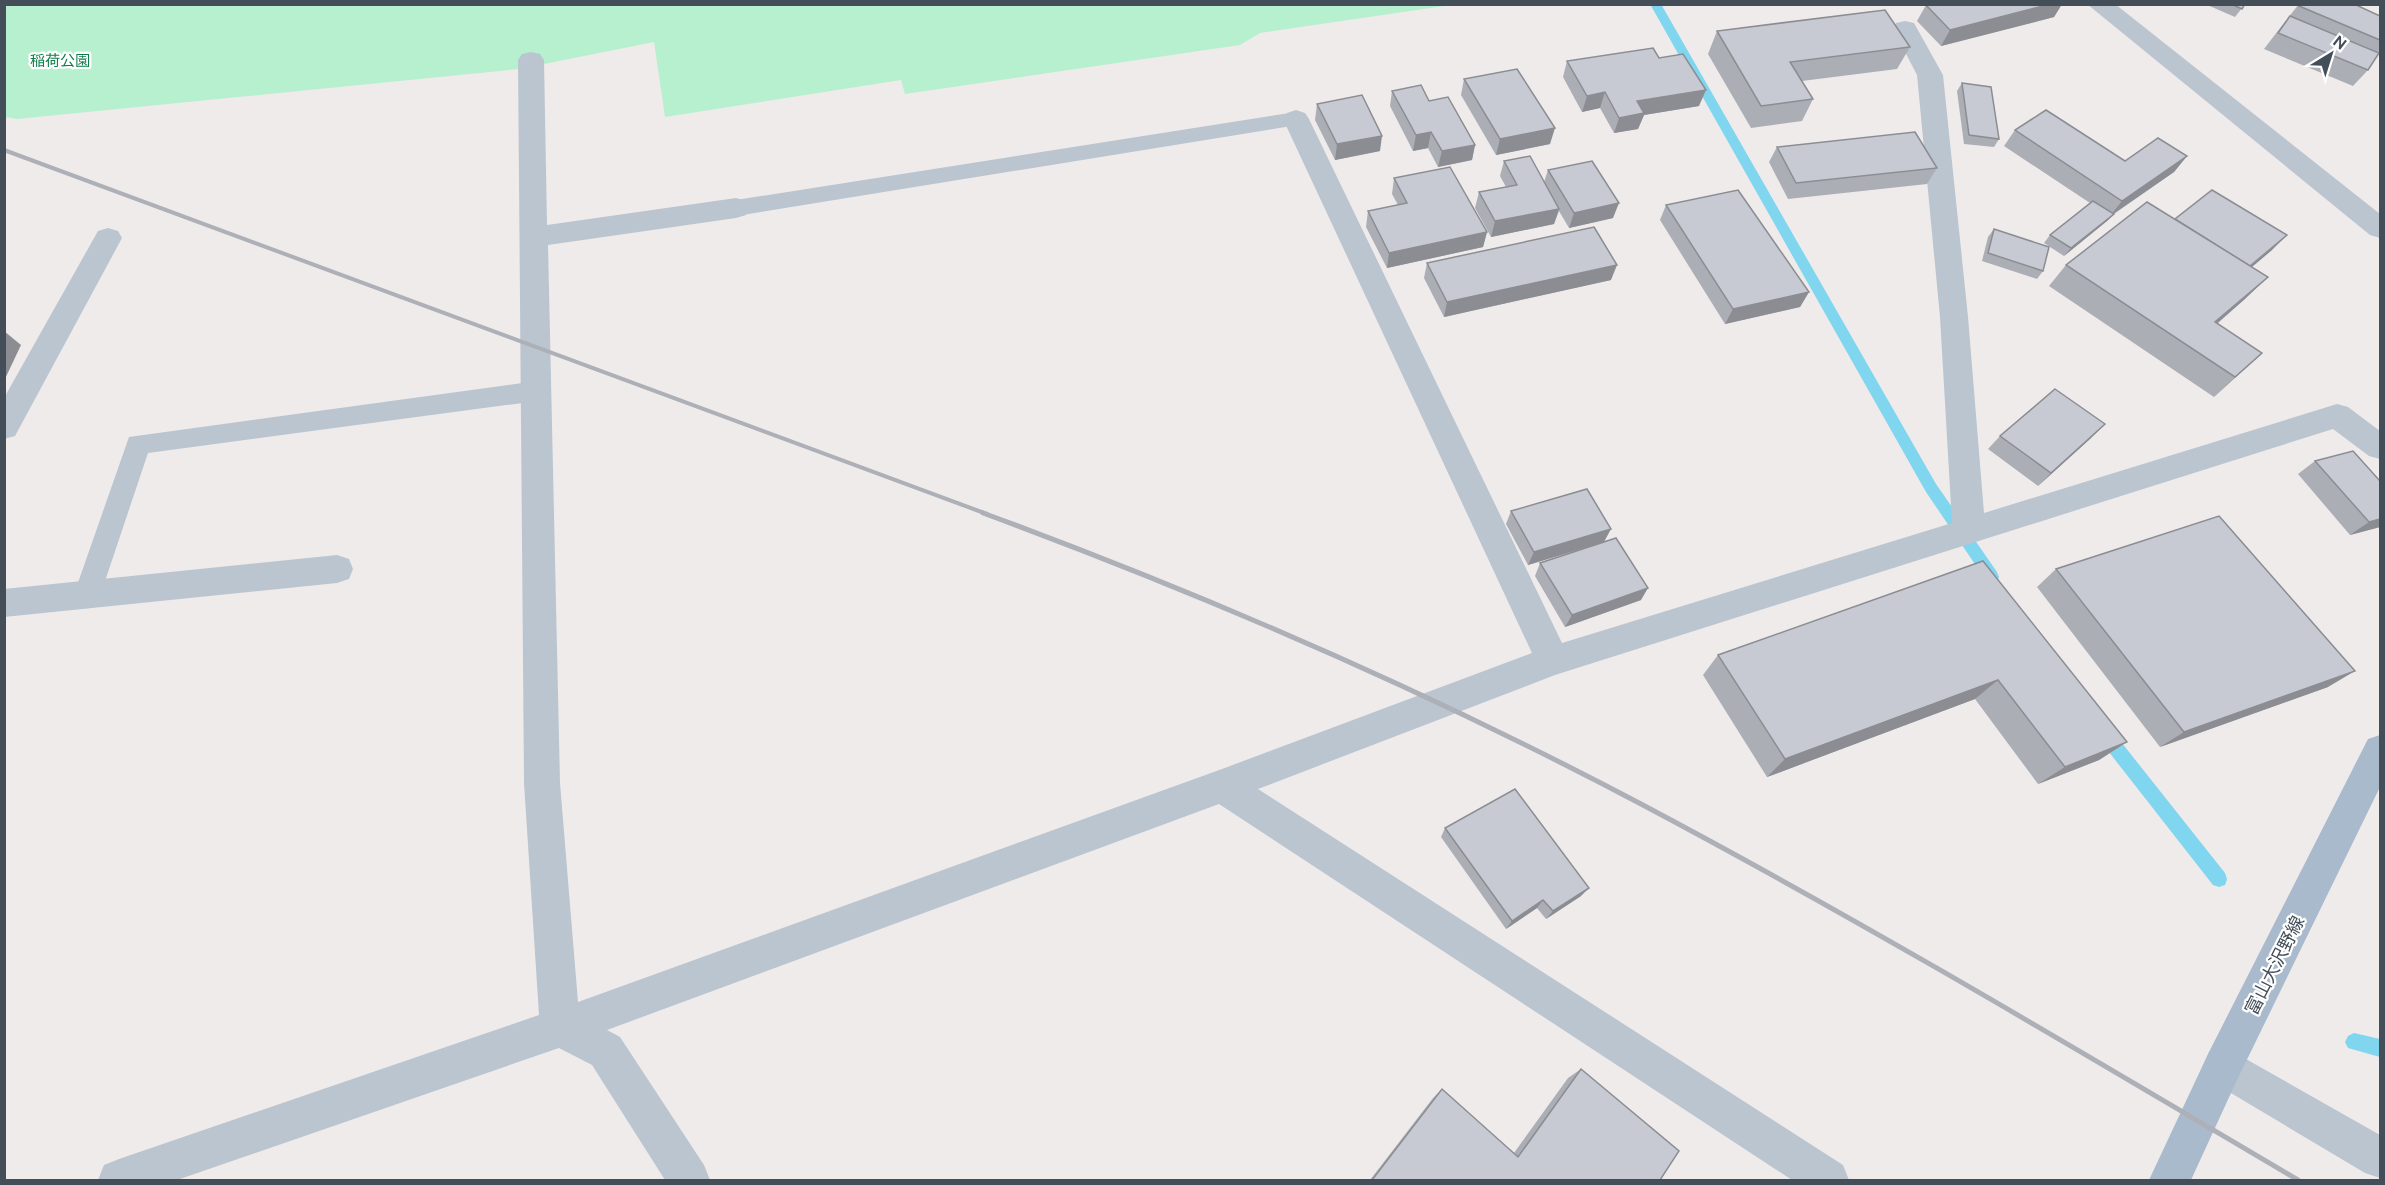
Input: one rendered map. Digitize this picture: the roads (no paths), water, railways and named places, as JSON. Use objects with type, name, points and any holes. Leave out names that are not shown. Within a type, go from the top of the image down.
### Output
[{"type":"main road","name":"富山大沢野線","points":[[2170,1180],[2223,1066],[2380,753]]},
{"type":"street","points":[[2099,4],[2380,228]]},
{"type":"street","points":[[1905,29],[1930,75],[1954,317],[1969,531]]},
{"type":"street","points":[[531,60],[532,237],[537,391],[543,783],[560,1028]]},
{"type":"street","points":[[1296,119],[1553,661]]},
{"type":"street","points":[[532,237],[736,208]]},
{"type":"street","points":[[4,427],[108,238]]},
{"type":"street","points":[[119,1180],[560,1028],[1222,786],[1553,661],[2337,416],[2380,447]]},
{"type":"street","points":[[4,603],[337,569]]},
{"type":"street","points":[[1222,786],[1828,1180]]},
{"type":"street","points":[[560,1028],[606,1051],[689,1180]]},
{"type":"street","points":[[2223,1066],[2380,1158]]},
{"type":"lane","points":[[736,208],[1296,119]]},
{"type":"lane","points":[[88,594],[138,444],[537,391]]},
{"type":"waterway","points":[[1655,4],[1931,488],[1992,577]]},
{"type":"waterway","points":[[2104,733],[2219,879]]},
{"type":"waterway","points":[[2354,1042],[2380,1048]]},
{"type":"railway","points":[[4,150],[987,514]]},
{"type":"railway","points":[[983,513],[1234,612],[1399,685],[1561,763],[1641,804],[1890,941],[2298,1180]]},
{"type":"park label","name":"稲荷公園","points":[[60,60]]}]
